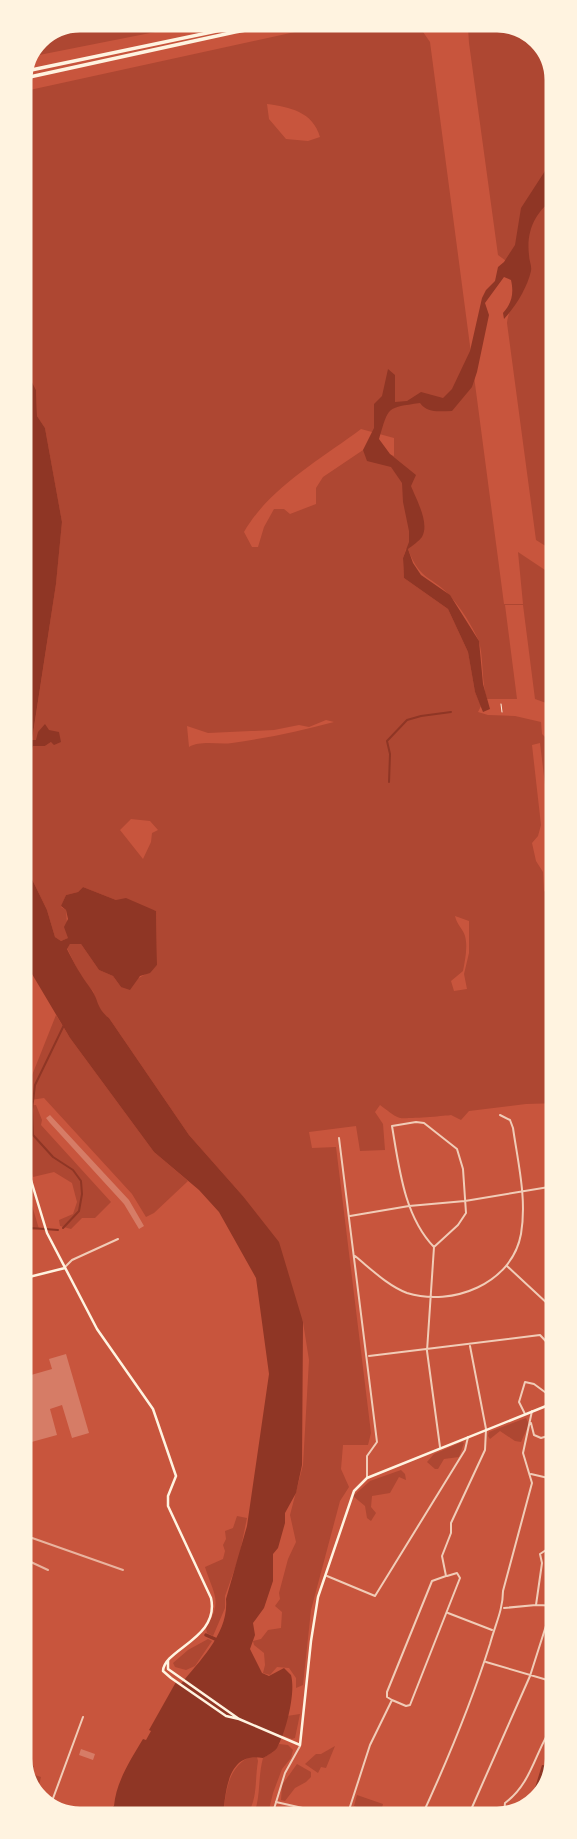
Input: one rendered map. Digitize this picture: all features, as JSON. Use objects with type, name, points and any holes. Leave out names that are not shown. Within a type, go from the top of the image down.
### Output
[{"type":"highway","points":[[29,71],[232,28]]},
{"type":"highway","points":[[28,77],[258,28]]},
{"type":"main road","points":[[28,1176],[42,1223],[97,1329],[153,1409],[176,1476],[168,1496],[168,1506],[211,1598],[211,1608],[198,1636],[169,1658],[163,1668],[164,1673],[226,1716],[239,1718]]},
{"type":"main road","points":[[28,1276],[65,1268]]},
{"type":"main road","points":[[169,1658],[167,1667],[239,1718],[300,1745],[318,1597],[350,1498],[367,1478],[549,1405]]},
{"type":"street","points":[[355,1255],[404,1292],[430,1298],[456,1296],[484,1285],[506,1265],[521,1237],[523,1191],[513,1128],[510,1120],[500,1115]]},
{"type":"street","points":[[434,1247],[421,1234],[409,1206],[392,1126],[424,1123],[457,1149],[463,1169],[466,1213],[458,1225],[434,1247],[427,1351],[440,1448]]},
{"type":"street","points":[[339,1138],[377,1442],[367,1456],[367,1478]]},
{"type":"street","points":[[349,1216],[549,1187]]},
{"type":"street","points":[[65,1268],[72,1261],[118,1239]]},
{"type":"street","points":[[506,1265],[549,1305]]},
{"type":"street","points":[[368,1357],[541,1335],[549,1344]]},
{"type":"street","points":[[446,1576],[442,1556],[451,1533],[451,1523],[485,1450],[486,1429],[470,1346]]},
{"type":"street","points":[[549,1359],[549,1379]]},
{"type":"street","points":[[524,1414],[519,1402],[525,1382],[534,1384],[549,1394]]},
{"type":"street","points":[[424,1811],[485,1662],[503,1608],[503,1591],[531,1483],[523,1453],[532,1411]]},
{"type":"street","points":[[531,1423],[534,1435],[541,1438],[549,1436]]},
{"type":"street","points":[[326,1575],[375,1596],[465,1450],[468,1436]]},
{"type":"street","points":[[530,1474],[549,1478]]},
{"type":"street","points":[[536,1605],[542,1563],[540,1553],[549,1548]]},
{"type":"street","points":[[457,1573],[460,1578],[410,1705],[407,1706],[391,1700],[387,1697],[387,1692],[432,1581],[446,1576],[457,1573]]},
{"type":"street","points":[[503,1608],[549,1607]]},
{"type":"street","points":[[447,1612],[494,1631]]},
{"type":"street","points":[[470,1811],[530,1676],[549,1616]]},
{"type":"street","points":[[485,1662],[549,1681]]},
{"type":"street","points":[[349,1811],[370,1745],[391,1700]]},
{"type":"street","points":[[52,1802],[83,1717]]},
{"type":"street","points":[[504,1810],[505,1803],[516,1795],[526,1782],[549,1732]]},
{"type":"street","points":[[273,1811],[285,1773],[300,1745]]},
{"type":"street","points":[[275,1802],[328,1811]]},
{"type":"path","points":[[501,704],[502,712]]},
{"type":"shaded area","points":[[175,28],[34,56],[43,43],[70,29]]},
{"type":"shaded area","points":[[313,28],[420,28],[430,42],[504,604],[523,604],[518,552],[549,573],[549,704],[535,699],[523,605],[505,605],[517,699],[487,699],[480,645],[459,606],[422,573],[408,549],[403,558],[404,578],[448,609],[468,652],[475,692],[481,706],[478,712],[541,722],[542,734],[549,738],[549,776],[546,776],[549,782],[549,818],[540,743],[532,745],[541,825],[538,836],[532,843],[536,861],[543,872],[544,891],[549,894],[549,1103],[469,1111],[461,1120],[451,1115],[400,1118],[380,1105],[375,1112],[383,1124],[385,1150],[360,1151],[356,1126],[309,1132],[312,1148],[336,1147],[371,1433],[368,1445],[343,1445],[341,1469],[349,1487],[340,1501],[311,1610],[303,1685],[296,1688],[296,1678],[289,1668],[277,1667],[270,1675],[263,1673],[264,1653],[253,1641],[261,1639],[268,1630],[281,1628],[282,1612],[275,1606],[280,1599],[279,1593],[288,1559],[296,1542],[290,1515],[303,1465],[309,1360],[303,1322],[242,1195],[189,1135],[109,1018],[100,1012],[93,991],[83,981],[67,948],[70,944],[81,944],[99,970],[113,976],[121,987],[145,975],[157,965],[156,911],[83,887],[78,892],[66,895],[61,907],[66,910],[68,938],[61,941],[55,937],[47,910],[28,871],[28,764],[33,746],[60,742],[32,741],[56,584],[62,522],[45,428],[37,416],[36,390],[28,374],[28,90]],"holes":[[[267,104],[300,112],[312,122],[320,137],[308,141],[286,139],[269,119]],[[361,429],[394,438],[394,456],[369,446],[323,477],[316,488],[316,504],[290,514],[284,509],[274,509],[264,527],[258,547],[252,547],[244,532],[267,502],[297,475]],[[326,720],[334,722],[258,739],[189,747],[187,726],[208,733],[274,730],[299,725],[309,727]],[[131,819],[150,821],[158,830],[152,833],[143,859],[120,830]],[[455,916],[469,921],[469,953],[464,974],[467,989],[454,991],[451,981],[463,971],[466,949],[465,936]]]},
{"type":"shaded area","points":[[468,28],[500,28],[517,32],[536,46],[547,67],[549,548],[536,540],[507,323],[510,311],[525,283],[514,267],[498,255]]},
{"type":"shaded area","points":[[549,155],[549,202],[531,229],[528,246],[531,267],[529,277],[517,303],[504,319],[503,313],[512,298],[511,280],[504,277],[485,303],[489,315],[472,387],[452,411],[430,410],[420,403],[391,410],[387,414],[379,439],[390,454],[416,475],[411,486],[421,511],[424,531],[421,539],[408,549],[421,575],[450,595],[479,641],[483,684],[490,709],[483,712],[475,692],[468,652],[448,609],[404,578],[403,558],[409,542],[409,531],[402,483],[391,467],[367,461],[363,450],[374,428],[374,404],[382,396],[388,369],[395,375],[395,402],[407,401],[421,392],[443,398],[452,389],[470,351],[482,298],[495,281],[498,267],[515,245],[521,208],[545,171]]},
{"type":"shaded area","points":[[28,374],[36,390],[37,416],[45,428],[62,522],[56,584],[32,740],[36,740],[38,732],[45,724],[49,730],[59,732],[61,742],[33,746],[28,764]]},
{"type":"shaded area","points":[[28,871],[47,910],[55,937],[61,941],[68,938],[64,927],[68,919],[66,910],[61,906],[66,895],[78,892],[83,887],[116,900],[126,898],[156,911],[157,965],[150,973],[140,976],[130,990],[121,987],[113,976],[99,970],[81,944],[70,944],[67,949],[102,1011],[189,1135],[279,1242],[303,1322],[302,1465],[296,1493],[285,1513],[278,1548],[273,1554],[273,1581],[264,1608],[253,1623],[255,1635],[250,1649],[262,1673],[269,1676],[284,1668],[291,1675],[291,1702],[287,1723],[277,1748],[263,1758],[241,1761],[234,1768],[227,1788],[224,1811],[108,1811],[114,1806],[125,1771],[143,1739],[146,1740],[176,1682],[180,1685],[204,1656],[223,1623],[226,1599],[247,1526],[269,1374],[256,1278],[219,1212],[199,1190],[154,1152],[70,1038],[29,969]]},
{"type":"shaded area","points":[[56,1015],[154,1152],[188,1181],[154,1213],[146,1217],[132,1194],[44,1098],[28,1100],[28,1085]]},
{"type":"shaded area","points":[[36,1105],[42,1120],[41,1125],[111,1202],[95,1218],[82,1218],[71,1229],[60,1226],[59,1220],[73,1214],[77,1202],[72,1183],[54,1172],[33,1177],[28,1158],[28,1106]]},
{"type":"shaded area","points":[[28,1192],[39,1229],[30,1230],[28,1227]]},
{"type":"shaded area","points":[[526,1418],[529,1424],[521,1442],[500,1431],[490,1439],[488,1436],[489,1432]]},
{"type":"shaded area","points":[[464,1443],[459,1457],[444,1459],[438,1469],[427,1462],[434,1454]]},
{"type":"shaded area","points":[[401,1470],[406,1480],[399,1477],[390,1493],[372,1496],[371,1507],[376,1513],[371,1521],[367,1518],[365,1506],[353,1496],[370,1481]]},
{"type":"shaded area","points":[[237,1516],[247,1518],[239,1557],[225,1596],[225,1608],[213,1636],[207,1633],[206,1628],[216,1604],[205,1567],[223,1559],[225,1531],[233,1528]]},
{"type":"shaded area","points":[[208,1639],[212,1641],[195,1666],[186,1670],[175,1667],[173,1663],[188,1650]]},
{"type":"shaded area","points":[[300,1714],[295,1738],[281,1735],[287,1716]]},
{"type":"shaded area","points":[[279,1744],[288,1745],[293,1750],[291,1758],[282,1769],[269,1811],[255,1811],[263,1758]]},
{"type":"shaded area","points":[[335,1746],[326,1768],[321,1767],[318,1773],[305,1764],[316,1754]]},
{"type":"shaded area","points":[[252,1756],[257,1757],[258,1761],[251,1807],[249,1811],[224,1811],[228,1784],[236,1767]]},
{"type":"shaded area","points":[[297,1764],[311,1772],[311,1777],[295,1788],[285,1801],[281,1800],[282,1785]]},
{"type":"shaded area","points":[[29,1765],[34,1766],[32,1774],[41,1777],[38,1789],[33,1782]]},
{"type":"shaded area","points":[[542,1765],[548,1766],[544,1782],[534,1796],[513,1808],[534,1791]]},
{"type":"shaded area","points":[[357,1795],[383,1804],[381,1811],[367,1811],[354,1806]]},
{"type":"building","points":[[50,1115],[129,1200],[144,1226],[139,1229],[124,1204],[46,1118]]},
{"type":"building","points":[[66,1354],[89,1433],[72,1438],[62,1405],[50,1409],[57,1435],[28,1443],[28,1376],[52,1369],[49,1359]]},
{"type":"building","points":[[81,1749],[95,1754],[93,1760],[79,1755]]},
{"type":"waterway","points":[[389,782],[390,754],[387,741],[407,720],[451,712]]},
{"type":"waterway","points":[[63,1228],[79,1211],[81,1181],[73,1170],[53,1157],[33,1135],[32,1110],[35,1085],[64,1025]]},
{"type":"waterway","points":[[28,1224],[31,1228],[58,1230]]},
{"type":"waterway","points":[[206,1635],[215,1639]]},
{"type":"railway","points":[[28,1537],[123,1570]]},
{"type":"railway","points":[[28,1561],[48,1570]]}]
